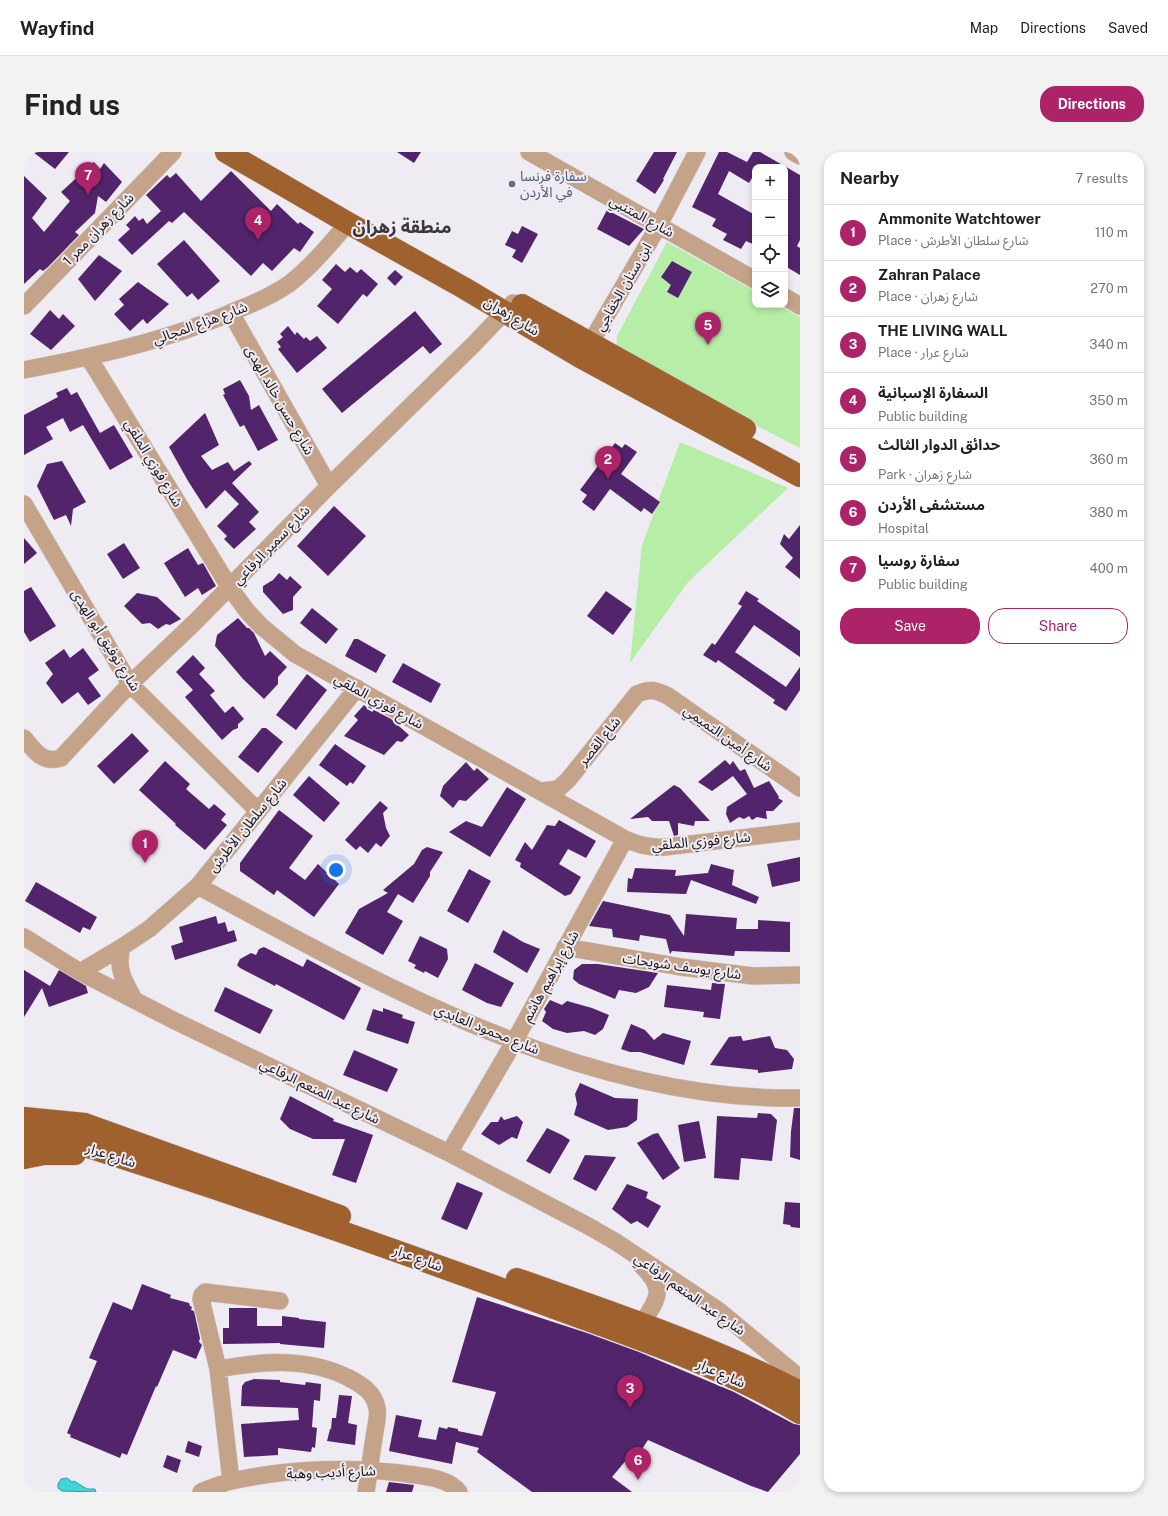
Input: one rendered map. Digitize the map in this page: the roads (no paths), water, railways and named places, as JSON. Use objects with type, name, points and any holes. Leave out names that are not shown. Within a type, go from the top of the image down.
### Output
[{"type":"main road","name":"شارع زهران","points":[[226,152],[348,223],[510,306]]},
{"type":"main road","name":"شارع زهران","points":[[249,152],[800,476]]},
{"type":"main road","name":"شارع زهران","points":[[586,351],[800,460]]},
{"type":"main road","points":[[24,1107],[85,1124]]},
{"type":"main road","name":"شارع عرار","points":[[24,1118],[85,1124],[642,1323],[739,1362],[800,1392]]},
{"type":"main road","name":"شارع عرار","points":[[24,1136],[65,1142],[114,1156],[422,1259],[666,1350],[736,1379],[800,1413]]},
{"type":"main road","points":[[24,1158],[44,1154],[114,1156]]},
{"type":"street","name":"شارع زهران ممر 1","points":[[24,306],[173,152]]},
{"type":"street","name":"شارع المتنبي","points":[[529,152],[752,278]]},
{"type":"street","name":"ابن سنان الخفاجي","points":[[586,351],[659,225],[697,152]]},
{"type":"street","points":[[793,152],[800,156]]},
{"type":"street","name":"شارع هزاع المجالي","points":[[24,370],[89,358],[175,334],[231,313],[275,292],[304,272],[348,223]]},
{"type":"street","points":[[788,299],[800,306]]},
{"type":"street","name":"شارع سمير الرفاعي","points":[[24,738],[37,754],[44,758],[54,760],[61,758],[130,684],[230,588],[329,486],[510,306]]},
{"type":"street","name":"شارع حسن خالد الهدى","points":[[231,313],[329,486]]},
{"type":"street","name":"شارع فوزي الملقي","points":[[89,358],[230,588],[247,611],[261,626],[295,654],[626,839],[638,844],[651,848],[665,848],[800,831]]},
{"type":"street","name":"شارع توفيق أبو الهدى","points":[[24,504],[130,684],[258,811]]},
{"type":"street","name":"شارع سلطان الأطرش","points":[[80,972],[122,947],[161,920],[198,886],[357,688]]},
{"type":"street","name":"شاع القصر","points":[[542,792],[558,789],[568,780],[637,694],[654,690]]},
{"type":"street","name":"شارع أمين التميمي","points":[[654,690],[668,696],[800,788]]},
{"type":"street","name":"شارع إبراهيم هاشم","points":[[449,1153],[514,1042],[565,947],[626,839]]},
{"type":"street","name":"شارع محمود العابدي","points":[[198,886],[310,947],[383,983],[514,1042],[599,1070],[659,1085],[710,1094],[744,1097],[800,1098]]},
{"type":"street","name":"شارع عبد المنعم الرفاعي","points":[[24,937],[80,972],[180,1023],[449,1153],[590,1227],[616,1242],[718,1310],[800,1378]]},
{"type":"street","points":[[122,947],[119,957],[120,967],[124,980],[134,999]]},
{"type":"street","name":"شارع يوسف شويحات","points":[[565,947],[681,967],[753,976],[800,975]]},
{"type":"street","name":"شارع عبد المنعم الرفاعي","points":[[616,1242],[642,1267],[657,1288],[657,1299],[642,1323]]},
{"type":"street","points":[[231,1481],[218,1369],[201,1300],[202,1295],[205,1292],[280,1301]]},
{"type":"street","points":[[218,1369],[248,1364],[298,1363],[332,1370],[360,1383],[374,1398],[377,1409],[366,1492]]},
{"type":"street","name":"شارع أديب وهبة","points":[[201,1492],[231,1481],[288,1472],[370,1470],[391,1471],[444,1481],[459,1492]]},
{"type":"water","points":[[67,1478],[87,1489],[95,1489],[96,1492],[62,1491],[58,1488],[58,1484],[61,1479]]},
{"type":"place","name":"سفارة فرنسا في الأردن","points":[[512,184]]},
{"type":"place","name":"سفارة روسيا","points":[[88,195]]},
{"type":"place","name":"السفارة الإسبانية","points":[[258,240]]},
{"type":"place","name":"حدائق الدوار الثالث","points":[[708,345]]},
{"type":"place","name":"Zahran Palace","points":[[608,479]]},
{"type":"place","name":"Ammonite Watchtower","points":[[145,863]]},
{"type":"place","name":"THE LIVING WALL","points":[[630,1408]]},
{"type":"place","name":"مستشفى الأردن","points":[[638,1480]]},
{"type":"district","name":"منطقة زهران","points":[[402,227]]}]
